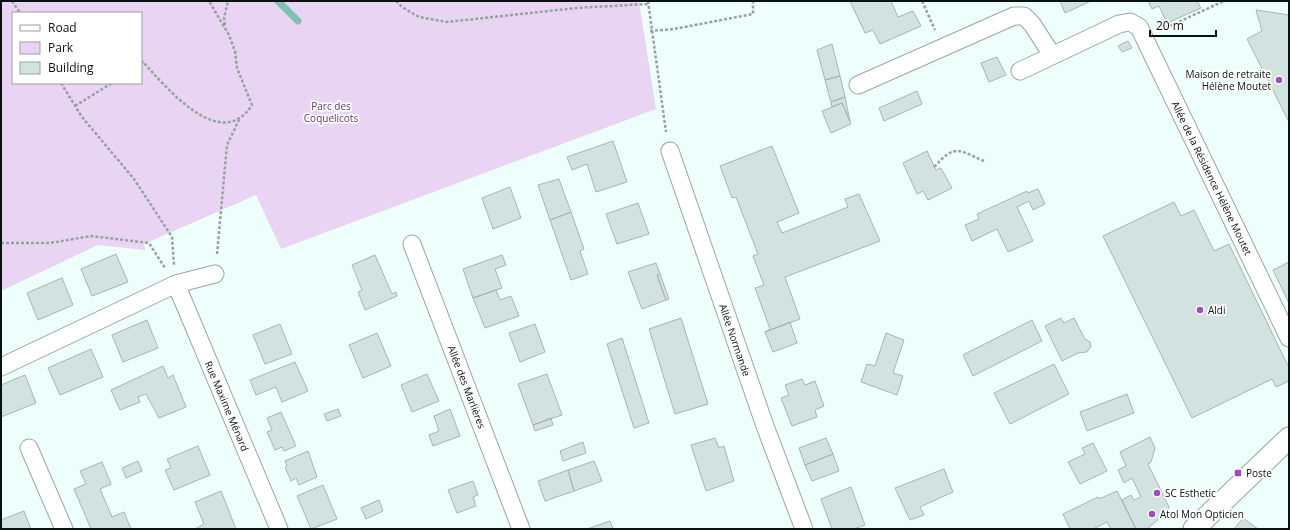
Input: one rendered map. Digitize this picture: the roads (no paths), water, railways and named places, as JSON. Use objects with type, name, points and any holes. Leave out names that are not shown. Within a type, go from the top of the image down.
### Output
[{"type":"street","points":[[858,85],[1014,16],[1024,16],[1032,24],[1052,55],[1020,71]]},
{"type":"street","name":"Allée de la Résidence Hélène Moutet","points":[[1052,55],[1119,24],[1130,22],[1139,27],[1289,338]]},
{"type":"street","name":"Allée Normande","points":[[670,150],[765,426],[804,529]]},
{"type":"street","name":"Allée des Marlières","points":[[412,244],[521,529]]},
{"type":"street","points":[[1,367],[176,284],[215,274]]},
{"type":"street","name":"Rue Maxime Ménard","points":[[176,284],[279,529]]},
{"type":"street","points":[[1194,529],[1289,438]]},
{"type":"street","points":[[30,448],[64,529]]},
{"type":"waterway","points":[[278,1],[298,21]]},
{"type":"place","name":"Maison de retraite Hélène Moutet","points":[[1279,80]]},
{"type":"place","name":"Aldi","points":[[1200,310]]},
{"type":"place","name":"Poste","points":[[1238,473]]},
{"type":"place","name":"SC Esthetic","points":[[1157,493]]},
{"type":"place","name":"Atol Mon Opticien","points":[[1152,514]]},
{"type":"park label","name":"Parc des Coquelicots","points":[[331,112]]}]
